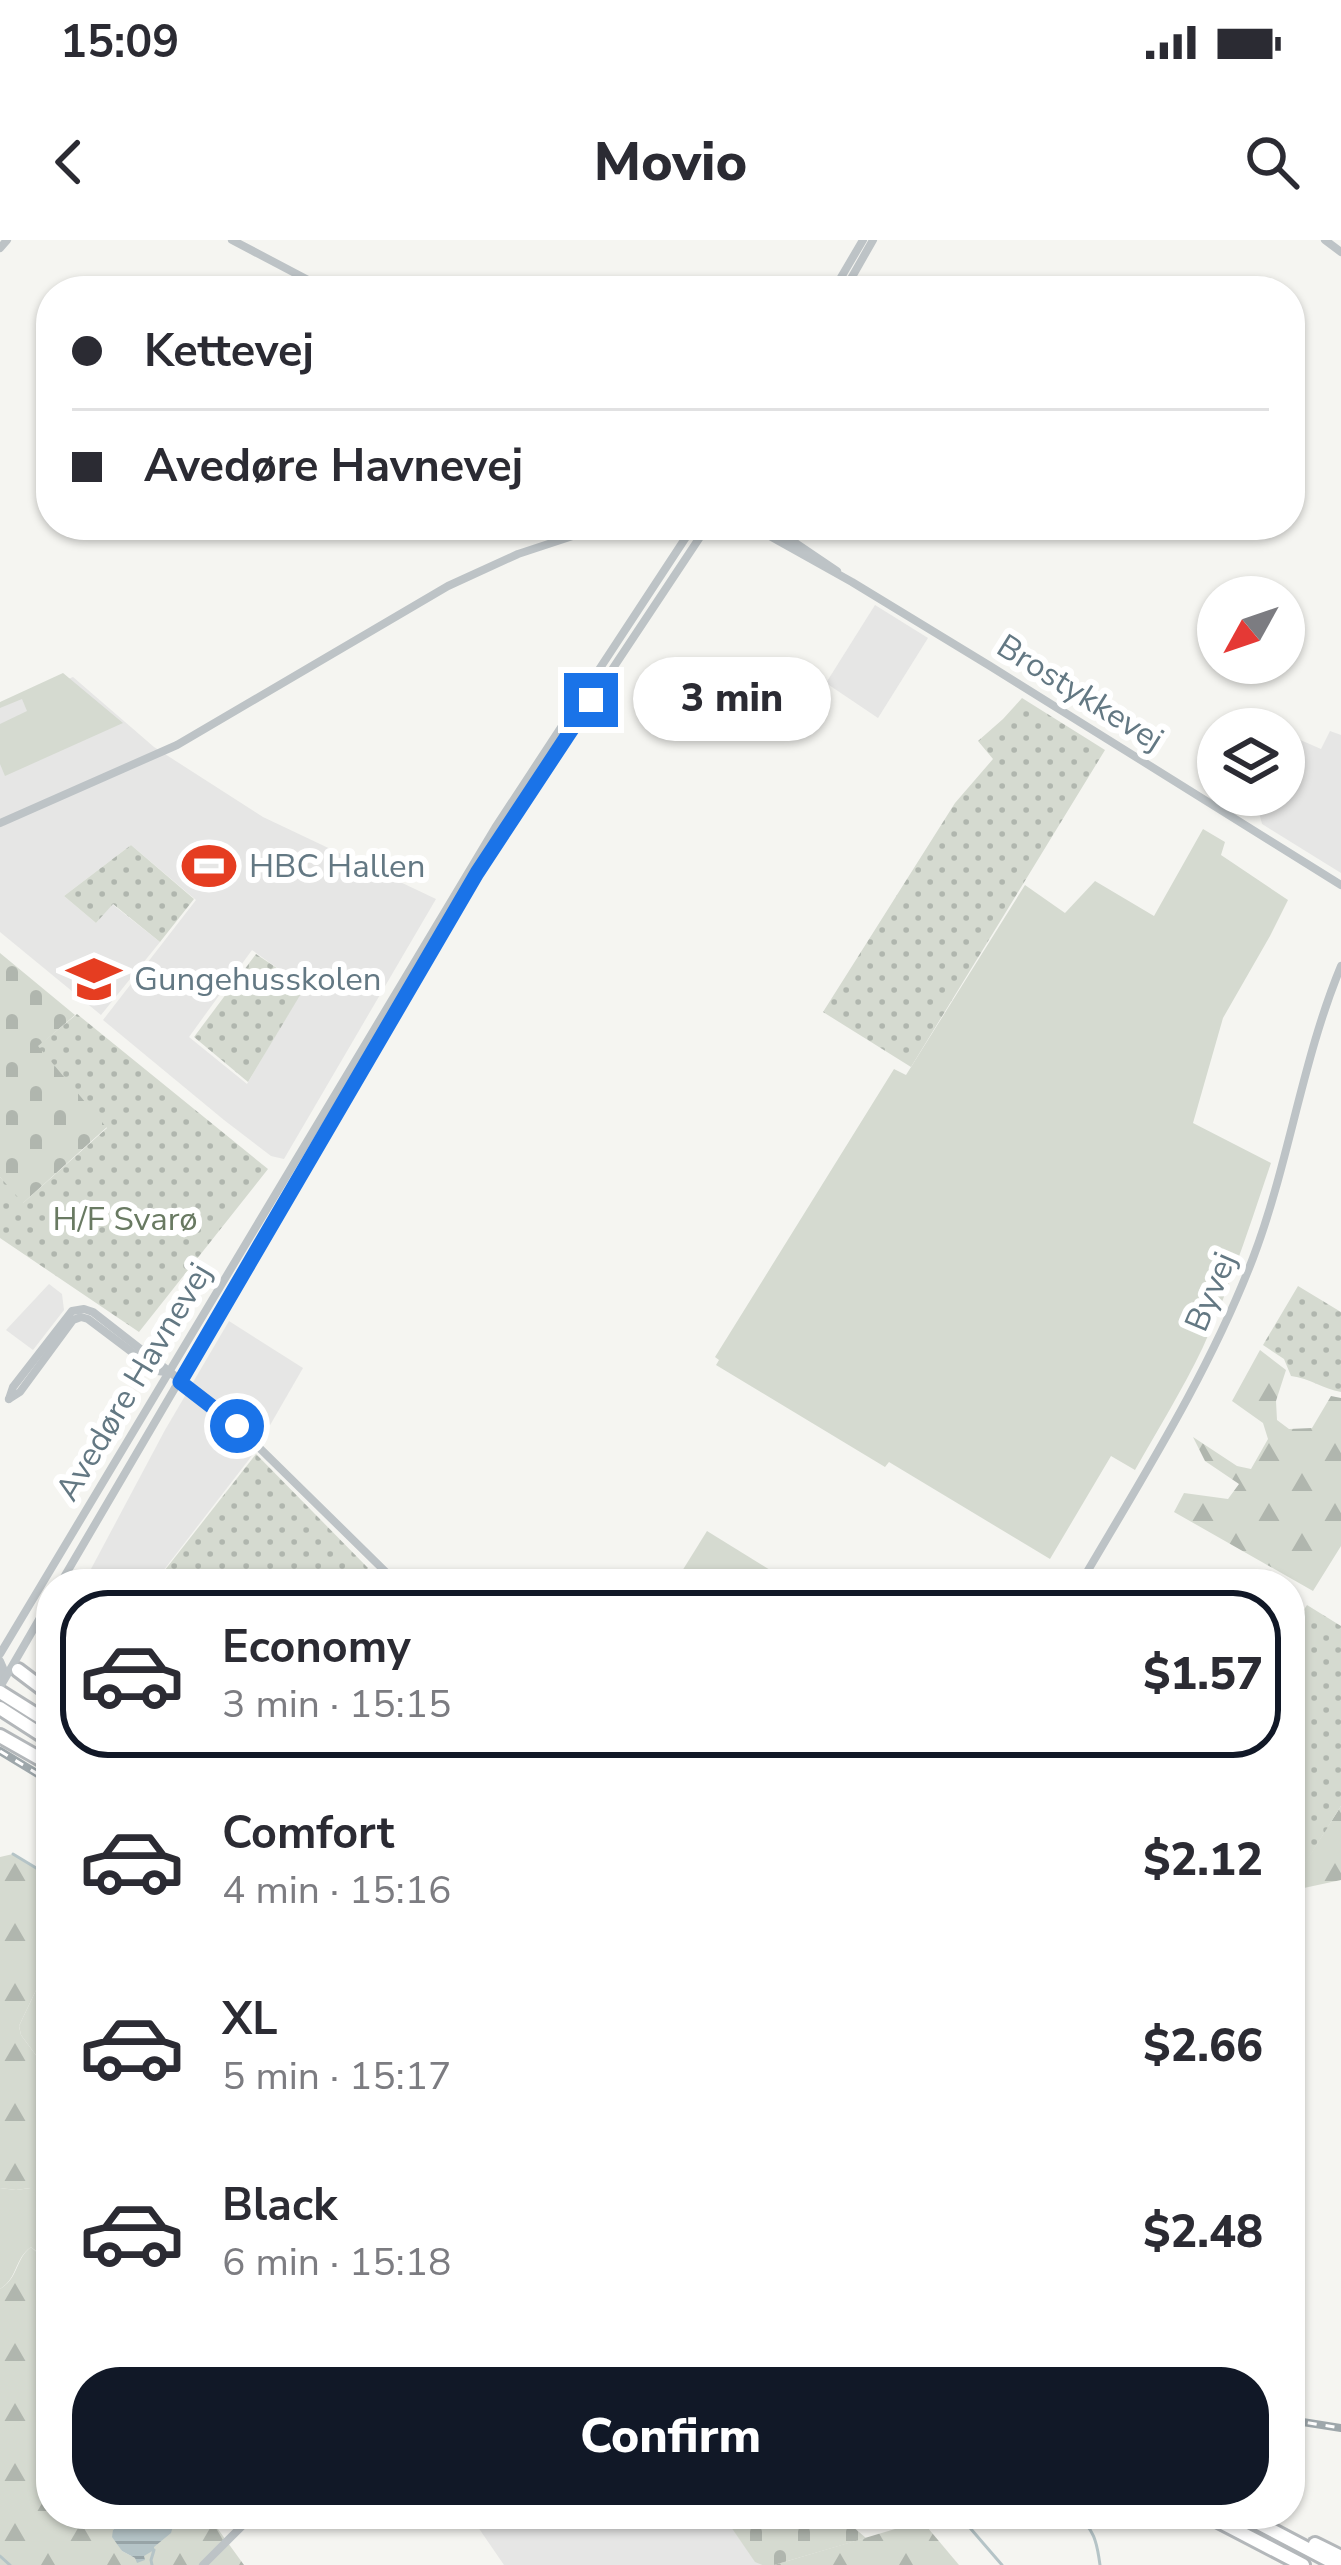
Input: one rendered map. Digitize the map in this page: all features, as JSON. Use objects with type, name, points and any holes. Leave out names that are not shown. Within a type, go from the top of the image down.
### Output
[{"type":"highway","points":[[5,1666],[36,1686]]},
{"type":"highway","points":[[0,1689],[36,1714]]},
{"type":"highway","points":[[0,1708],[36,1731]]},
{"type":"highway","points":[[0,1736],[36,1756]]},
{"type":"highway","points":[[1234,2529],[1290,2565]]},
{"type":"highway","points":[[1235,2529],[1303,2565]]},
{"type":"highway","points":[[1273,2529],[1340,2561]]},
{"type":"highway","points":[[1283,2529],[1340,2561]]},
{"type":"street","points":[[0,248],[8,240]]},
{"type":"street","points":[[232,240],[300,276]]},
{"type":"street","points":[[842,276],[863,240]]},
{"type":"street","points":[[853,276],[873,240]]},
{"type":"street","points":[[1325,240],[1341,252]]},
{"type":"street","points":[[0,823],[177,745],[448,586],[560,540]]},
{"type":"street","name":"Avedøre Havnevej","points":[[58,1569],[167,1372],[482,848],[684,540]]},
{"type":"street","name":"Avedøre Havnevej","points":[[69,1569],[477,873],[698,540]]},
{"type":"street","name":"Brostykkevej","points":[[777,540],[853,582]]},
{"type":"street","name":"Brostykkevej","points":[[791,540],[1341,885]]},
{"type":"street","name":"Byvej","points":[[1089,1569],[1213,1351],[1235,1301],[1255,1253],[1341,967]]},
{"type":"street","name":"Byvej","points":[[1331,996],[1341,979]]},
{"type":"street","points":[[5,1396],[64,1320],[78,1309],[93,1312],[230,1419],[383,1569]]},
{"type":"street","name":"Avedøre Havnevej","points":[[0,1689],[5,1666],[36,1610]]},
{"type":"street","name":"Avedøre Havnevej","points":[[5,1666],[36,1621]]},
{"type":"street","points":[[203,2565],[239,2529]]},
{"type":"shaded area","points":[[875,605],[928,638],[878,718],[826,683]]},
{"type":"shaded area","points":[[73,677],[154,747],[263,817],[436,899],[284,1159],[271,1156],[224,1120],[103,1020],[196,900],[131,845],[64,896],[96,923],[112,904],[160,942],[101,1015],[0,932],[0,707]],"holes":[[[252,950],[304,987],[247,1084],[189,1037]]]},
{"type":"shaded area","points":[[1330,731],[1341,735],[1341,873],[1262,824],[1260,816],[1305,816],[1305,742],[1321,749]]},
{"type":"shaded area","points":[[49,1284],[62,1294],[64,1310],[33,1350],[6,1330]]},
{"type":"shaded area","points":[[229,1321],[303,1368],[254,1453],[165,1569],[91,1569]]},
{"type":"shaded area","points":[[172,2529],[137,2563],[122,2551],[112,2537],[113,2530]]},
{"type":"shaded area","points":[[479,2529],[733,2529],[762,2565],[504,2565]]},
{"type":"green space","points":[[63,673],[123,723],[5,776],[0,764],[0,724],[27,711],[22,699],[0,708],[0,702]]},
{"type":"green space","points":[[1022,698],[1105,750],[911,1067],[823,1012],[955,803],[993,759],[978,741]]},
{"type":"green space","points":[[1203,829],[1225,842],[1221,855],[1288,900],[1223,1018],[1193,1123],[1271,1163],[1222,1302],[1179,1394],[1135,1470],[1111,1456],[1050,1559],[889,1462],[885,1467],[716,1365],[715,1357],[894,1069],[906,1075],[1025,885],[1065,913],[1095,881],[1154,916]]},
{"type":"green space","points":[[131,845],[194,899],[160,942],[113,904],[96,923],[64,896]]},
{"type":"green space","points":[[0,953],[75,1015],[39,1046],[107,1127],[22,1204],[0,1177]]},
{"type":"green space","points":[[256,954],[305,987],[248,1082],[194,1037]]},
{"type":"green space","name":"H/F Svarø","points":[[77,1014],[268,1169],[139,1332],[0,1238],[0,1177],[23,1203],[107,1128],[38,1046]]},
{"type":"green space","points":[[1298,1286],[1341,1312],[1341,1392],[1291,1376],[1284,1359],[1263,1345]]},
{"type":"green space","points":[[1260,1350],[1286,1370],[1276,1401],[1277,1420],[1289,1429],[1312,1428],[1331,1396],[1341,1398],[1341,1546],[1313,1591],[1305,1586],[1305,1569],[1274,1569],[1174,1512],[1184,1493],[1228,1499],[1239,1484],[1205,1461],[1193,1437],[1237,1466],[1251,1469],[1268,1439],[1263,1423],[1232,1401]]},
{"type":"green space","points":[[256,1454],[368,1568],[367,1569],[166,1569]]},
{"type":"green space","points":[[707,1531],[769,1569],[683,1569]]},
{"type":"green space","points":[[1307,1605],[1341,1626],[1341,1806],[1305,1864]]},
{"type":"green space","points":[[1341,1806],[1341,1880],[1305,1888],[1305,1863]]},
{"type":"green space","points":[[13,1854],[36,1868],[36,1990],[19,2026],[36,2055],[36,2197],[30,2188],[0,2188],[0,1857]]},
{"type":"green space","points":[[36,1990],[36,2055],[19,2026]]},
{"type":"green space","points":[[0,2188],[31,2188],[36,2196],[36,2251],[31,2247],[0,2289]]},
{"type":"green space","points":[[31,2247],[36,2252],[36,2529],[114,2529],[122,2551],[135,2558],[168,2529],[218,2529],[244,2565],[0,2565],[0,2289]]},
{"type":"green space","points":[[732,2529],[856,2529],[866,2538],[774,2565],[755,2562]]},
{"type":"green space","points":[[895,2529],[929,2529],[959,2565],[774,2565]]},
{"type":"waterway","points":[[13,1854],[36,1868]]},
{"type":"waterway","points":[[971,2529],[1002,2565]]},
{"type":"waterway","points":[[1089,2529],[1100,2565]]},
{"type":"waterway","points":[[152,2565],[154,2550]]},
{"type":"waterway","points":[[0,2556],[10,2565]]},
{"type":"railway","points":[[0,1751],[36,1773]]},
{"type":"railway","points":[[1305,2422],[1341,2428]]},
{"type":"place","name":"HBC Hallen","points":[[209,866]]},
{"type":"place","name":"Gungehusskolen","points":[[94,979]]},
{"type":"route","points":[[237,1426],[180,1382],[477,873],[591,700]]}]
